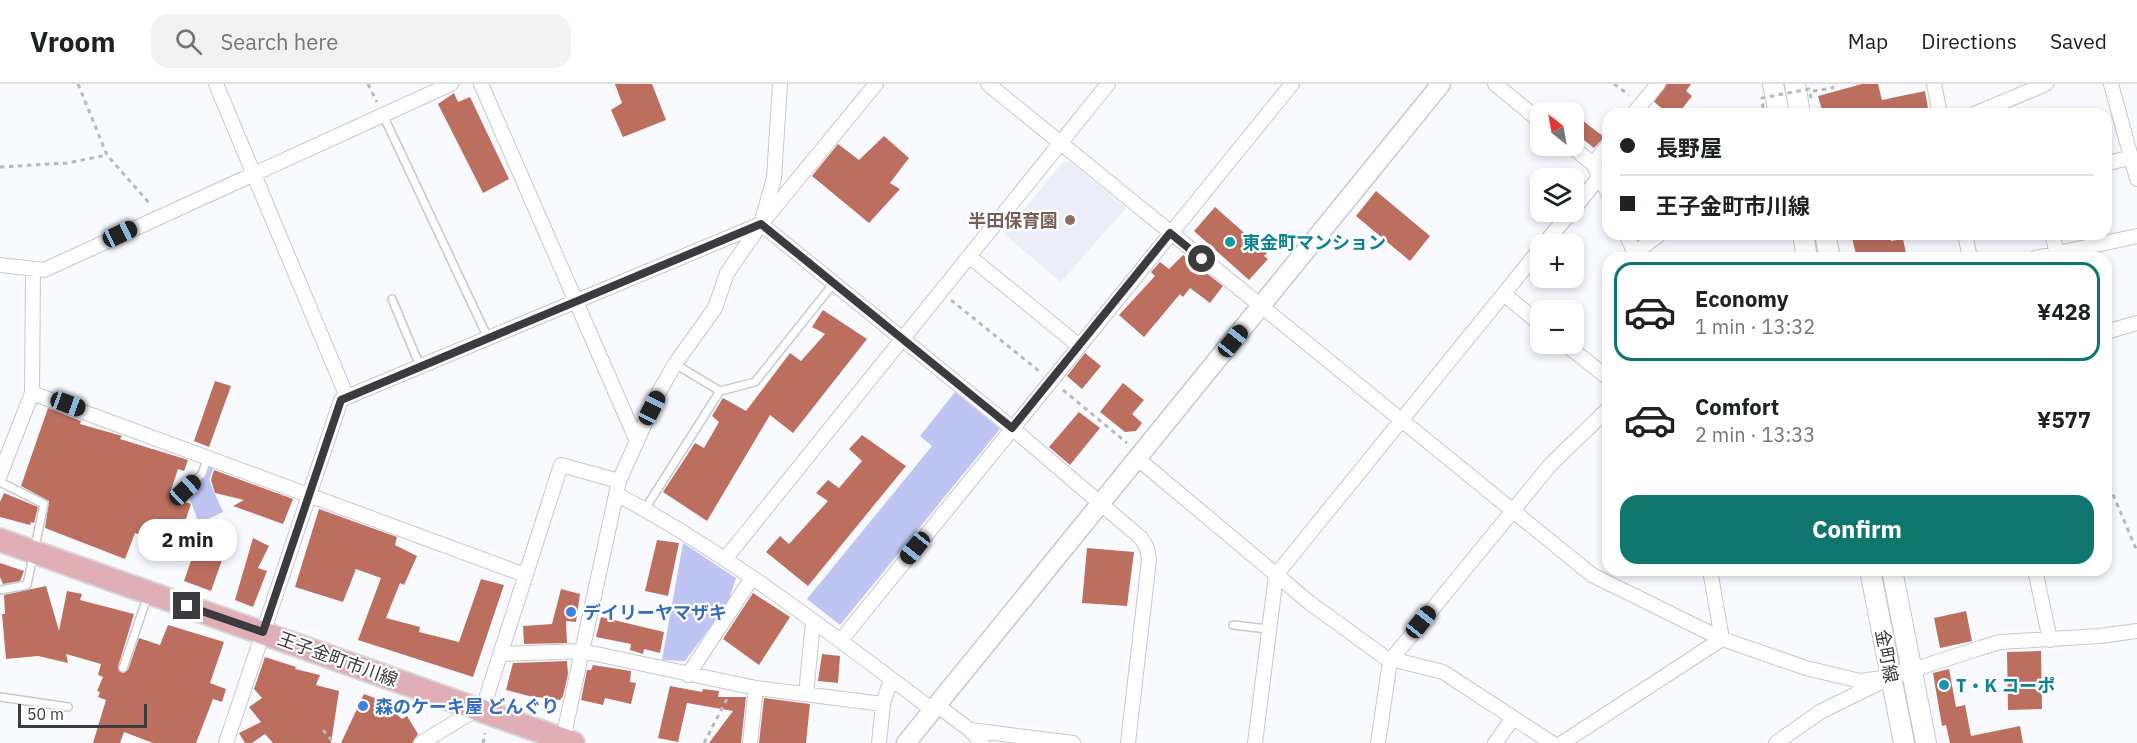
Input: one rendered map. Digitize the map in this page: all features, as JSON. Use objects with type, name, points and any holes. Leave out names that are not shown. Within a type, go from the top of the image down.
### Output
[{"type":"main road","points":[[1771,108],[1773,84]]},
{"type":"main road","points":[[1803,88],[1806,106]]},
{"type":"main road","name":"王子金町市川線","points":[[0,540],[568,741]]},
{"type":"main road","name":"金町線","points":[[1871,576],[1904,743]]},
{"type":"main road","name":"金町線","points":[[1893,576],[1926,743]]},
{"type":"street","points":[[216,84],[347,397]]},
{"type":"street","points":[[0,265],[44,270],[451,84]]},
{"type":"street","points":[[481,84],[636,439]]},
{"type":"street","points":[[761,224],[774,178],[780,84]]},
{"type":"street","points":[[568,741],[582,651],[618,487],[636,439],[675,364],[715,308],[728,273],[761,224],[876,84]]},
{"type":"street","points":[[988,84],[1592,575],[1722,639],[1806,668],[1860,681],[1891,677],[2000,642],[2050,640],[2137,631]]},
{"type":"street","points":[[724,559],[1108,84]]},
{"type":"street","points":[[840,640],[1292,84]]},
{"type":"street","points":[[906,743],[1441,84]]},
{"type":"street","points":[[1495,84],[1530,113]]},
{"type":"street","points":[[1638,108],[1658,84]]},
{"type":"street","points":[[1934,84],[1939,108]]},
{"type":"street","points":[[1988,108],[2046,84]]},
{"type":"street","points":[[2111,84],[2137,179]]},
{"type":"street","points":[[1593,164],[1602,153]]},
{"type":"street","points":[[1583,156],[1593,164],[1602,180]]},
{"type":"street","points":[[2112,162],[2131,157]]},
{"type":"street","points":[[1584,195],[1600,176]]},
{"type":"street","points":[[1552,234],[1562,222]]},
{"type":"street","points":[[226,743],[341,400],[761,224]]},
{"type":"street","points":[[761,224],[1012,428],[1141,538],[1147,548],[1149,560],[1128,743]]},
{"type":"street","points":[[2066,252],[2137,236]]},
{"type":"street","points":[[1639,252],[1653,240]]},
{"type":"street","points":[[969,256],[1078,345]]},
{"type":"street","points":[[1255,743],[1276,575],[1530,262]]},
{"type":"street","points":[[0,475],[32,393],[33,269]]},
{"type":"street","points":[[1504,294],[1530,316]]},
{"type":"street","points":[[2112,330],[2137,323]]},
{"type":"street","points":[[1578,354],[1602,373]]},
{"type":"street","points":[[32,393],[525,574]]},
{"type":"street","points":[[1378,743],[1390,660],[1551,464],[1602,415]]},
{"type":"street","points":[[1138,459],[1276,575],[1390,660],[1443,672],[1552,743]]},
{"type":"street","points":[[421,743],[479,710],[501,654],[561,465],[618,487],[645,509],[752,578],[891,679],[970,730],[982,743]]},
{"type":"street","points":[[1711,576],[1722,639]]},
{"type":"street","points":[[2037,576],[2050,640]]},
{"type":"street","points":[[688,675],[752,578]]},
{"type":"street","points":[[806,694],[813,622]]},
{"type":"street","points":[[1562,743],[1722,639]]},
{"type":"street","points":[[501,654],[582,651],[756,688],[883,704]]},
{"type":"street","points":[[1776,743],[1820,712],[1891,677]]},
{"type":"street","points":[[879,743],[883,704],[891,679]]},
{"type":"street","points":[[750,743],[756,688]]},
{"type":"street","points":[[1495,743],[1513,718]]},
{"type":"street","points":[[970,730],[1073,743]]},
{"type":"lane","points":[[383,115],[488,338]]},
{"type":"lane","points":[[645,509],[720,391],[755,382],[834,283]]},
{"type":"lane","points":[[392,299],[420,366]]},
{"type":"lane","points":[[675,364],[720,391]]},
{"type":"lane","points":[[185,490],[201,474],[208,456]]},
{"type":"lane","points":[[0,482],[44,504],[36,551],[27,585],[0,590]]},
{"type":"lane","points":[[123,668],[149,592]]},
{"type":"lane","points":[[1233,625],[1268,629]]},
{"type":"lane","points":[[0,697],[68,707]]},
{"type":"path","points":[[78,84],[107,155],[158,216]]},
{"type":"path","points":[[368,84],[383,115]]},
{"type":"path","points":[[1803,88],[1833,88],[1832,84]]},
{"type":"path","points":[[1769,108],[1762,98],[1809,89],[1806,106]]},
{"type":"path","points":[[0,167],[67,162],[107,155]]},
{"type":"path","points":[[2112,492],[2137,551]]},
{"type":"path","points":[[704,743],[727,703],[729,683]]},
{"type":"path","points":[[323,730],[334,743]]},
{"type":"shaded area","points":[[1063,162],[1070,162],[1126,208],[1061,282],[1004,234]]},
{"type":"shaded area","points":[[955,392],[1000,429],[840,625],[807,599],[932,446],[920,436]]},
{"type":"shaded area","points":[[211,462],[215,464],[209,480],[223,512],[199,523],[187,492],[204,478]]},
{"type":"shaded area","points":[[683,543],[736,578],[728,603],[685,661],[662,660]]},
{"type":"building","points":[[615,84],[652,84],[666,120],[623,137],[611,110],[622,103]]},
{"type":"building","points":[[1667,84],[1691,84],[1686,91],[1692,96],[1683,108],[1662,108],[1654,102]]},
{"type":"building","points":[[1862,84],[1878,84],[1882,100],[1925,91],[1928,108],[1821,108],[1818,96]]},
{"type":"building","points":[[454,93],[458,102],[470,97],[509,179],[483,193],[438,104]]},
{"type":"building","points":[[1584,122],[1602,135],[1602,139],[1594,148],[1584,140]]},
{"type":"building","points":[[884,136],[909,158],[890,183],[900,189],[869,223],[812,176],[838,144],[859,160]]},
{"type":"building","points":[[1376,191],[1430,236],[1410,261],[1356,216]]},
{"type":"building","name":"東金町マンション","points":[[1215,207],[1267,253],[1264,256],[1268,259],[1249,280],[1194,231]]},
{"type":"building","points":[[1852,240],[1903,240],[1906,252],[1856,252]]},
{"type":"building","points":[[1183,255],[1223,286],[1210,303],[1190,288],[1183,297],[1180,294],[1144,337],[1119,315],[1155,276],[1151,272],[1160,262],[1169,269]]},
{"type":"building","points":[[823,310],[867,339],[793,433],[770,415],[707,521],[663,492],[695,443],[704,448],[719,422],[712,416],[723,398],[746,411],[790,353],[801,361],[825,334],[812,327]]},
{"type":"building","points":[[1085,353],[1101,366],[1082,389],[1067,376]]},
{"type":"building","points":[[215,381],[231,386],[209,447],[194,441]]},
{"type":"building","points":[[1123,383],[1144,400],[1132,414],[1142,423],[1136,431],[1125,432],[1100,412]]},
{"type":"building","points":[[48,408],[81,421],[80,424],[122,436],[120,439],[188,460],[184,471],[178,469],[169,496],[191,504],[179,539],[212,519],[233,529],[211,591],[184,581],[193,555],[135,533],[125,559],[45,528],[49,501],[21,486]]},
{"type":"building","points":[[1079,412],[1100,428],[1070,465],[1049,447]]},
{"type":"building","points":[[862,435],[906,466],[808,586],[766,552],[780,536],[789,544],[828,501],[816,493],[828,480],[839,488],[862,461],[849,449]]},
{"type":"building","points":[[214,470],[293,499],[283,524],[233,506],[244,500],[215,493],[211,480]]},
{"type":"building","points":[[4,493],[38,507],[34,523],[31,522],[30,525],[0,517],[0,502]]},
{"type":"building","points":[[319,509],[397,537],[395,545],[417,556],[404,585],[400,583],[386,618],[420,627],[419,632],[459,642],[481,579],[504,585],[473,677],[358,640],[381,578],[356,569],[343,602],[295,587]]},
{"type":"building","points":[[253,538],[269,546],[258,568],[267,571],[253,607],[235,600]]},
{"type":"building","points":[[657,540],[679,543],[668,596],[645,591]]},
{"type":"building","points":[[1087,548],[1134,552],[1127,606],[1082,603]]},
{"type":"building","points":[[0,563],[24,571],[20,581],[3,584],[0,577]]},
{"type":"building","points":[[46,586],[59,631],[67,591],[82,594],[80,600],[134,614],[118,667],[122,673],[128,670],[139,638],[160,645],[168,625],[224,642],[210,683],[226,689],[222,702],[213,699],[196,743],[153,743],[124,732],[120,743],[93,743],[106,700],[98,697],[100,692],[97,691],[103,677],[98,675],[101,664],[66,654],[68,663],[38,656],[6,659],[2,614],[5,614],[4,595]]},
{"type":"building","points":[[561,589],[580,594],[576,622],[566,621],[567,643],[524,644],[523,626],[552,624]]},
{"type":"building","points":[[753,593],[790,617],[759,665],[723,639]]},
{"type":"building","points":[[1966,611],[1972,641],[1940,648],[1934,618]]},
{"type":"building","points":[[601,617],[664,632],[660,653],[644,649],[643,654],[630,650],[631,644],[596,637]]},
{"type":"building","points":[[2041,651],[2042,709],[2008,710],[2007,652]]},
{"type":"building","points":[[822,654],[840,656],[838,683],[818,681]]},
{"type":"building","points":[[265,657],[296,667],[295,669],[320,675],[316,685],[339,691],[331,743],[273,743],[265,734],[252,743],[245,743],[239,733],[261,722],[249,707],[262,698],[254,689]]},
{"type":"building","points":[[567,661],[568,674],[560,700],[506,690],[513,663]]},
{"type":"building","points":[[593,665],[631,671],[630,682],[636,683],[631,704],[605,698],[603,705],[581,700],[587,670],[591,670]]},
{"type":"building","points":[[1949,669],[1956,707],[1965,705],[1971,736],[2020,726],[2023,743],[1950,743],[1946,725],[1942,726],[1933,673]]},
{"type":"building","points":[[670,686],[702,692],[703,689],[719,691],[718,697],[746,697],[741,743],[709,743],[733,711],[687,703],[678,742],[658,738]]},
{"type":"building","points":[[364,694],[380,700],[402,719],[407,716],[418,734],[412,743],[341,743]]},
{"type":"building","points":[[764,698],[810,704],[806,743],[759,743]]},
{"type":"place","name":"半田保育園","points":[[1070,220]]},
{"type":"place","name":"東金町マンション","points":[[1230,242]]},
{"type":"place","name":"デイリーヤマザキ","points":[[571,612]]},
{"type":"place","name":"T・K コーポ","points":[[1944,685]]},
{"type":"place","name":"森のケーキ屋 どんぐり","points":[[363,706]]},
{"type":"route","points":[[187,606],[263,632],[341,400],[761,224],[1012,428],[1170,233],[1202,259]]}]
